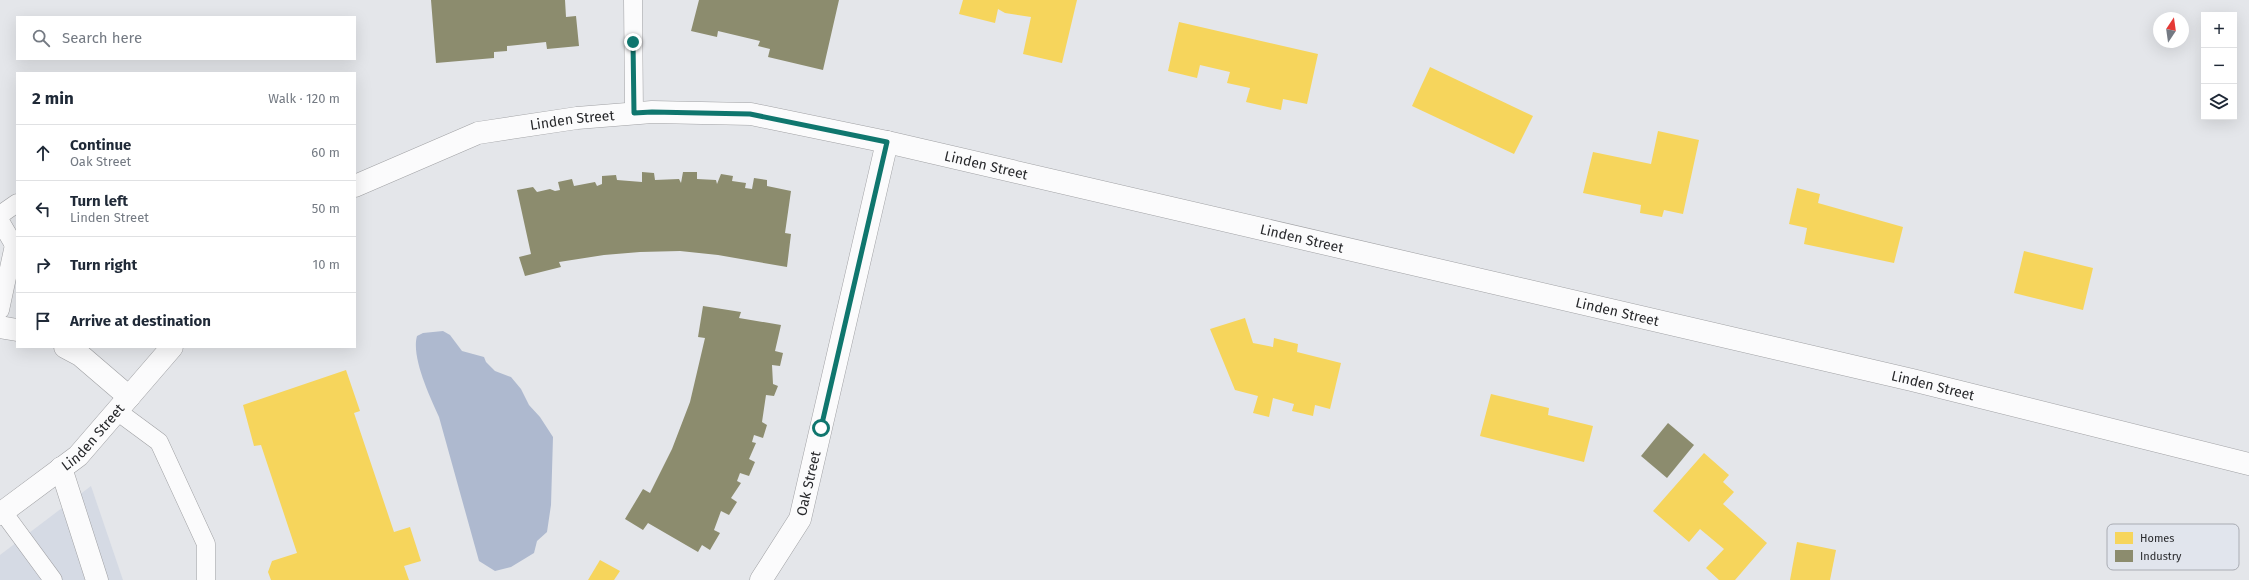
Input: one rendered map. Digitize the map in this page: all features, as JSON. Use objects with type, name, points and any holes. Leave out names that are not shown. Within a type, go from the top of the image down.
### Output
[{"type":"street","name":"Linden Street","points":[[356,186],[478,133],[576,118],[634,113],[750,114],[887,142],[1912,380],[2249,464]]},
{"type":"street","name":"Oak Street","points":[[761,580],[800,519],[887,142]]},
{"type":"street","points":[[0,327],[16,330]]},
{"type":"street","points":[[67,348],[80,355],[123,404]]},
{"type":"street","name":"Linden Street","points":[[1,513],[78,456],[171,348]]},
{"type":"street","points":[[61,468],[97,580]]},
{"type":"lane","points":[[633,0],[634,113]]},
{"type":"lane","points":[[0,215],[16,204]]},
{"type":"lane","points":[[0,221],[15,246],[0,310]]},
{"type":"lane","points":[[123,404],[159,442],[206,544],[206,580]]},
{"type":"lane","points":[[1,513],[53,580]]},
{"type":"shaded area","points":[[91,486],[123,580],[0,580],[0,555]]},
{"type":"water","points":[[443,331],[450,335],[462,351],[484,357],[486,362],[495,371],[511,377],[521,389],[529,405],[540,417],[553,437],[551,505],[547,532],[537,541],[534,553],[511,567],[495,571],[479,561],[439,417],[422,377],[417,355],[417,336],[423,333]]},
{"type":"building: Homes","points":[[963,0],[1077,0],[1062,63],[1023,54],[1031,17],[1005,13],[998,9],[995,23],[959,14]]},
{"type":"building: Homes","points":[[1179,22],[1318,54],[1307,104],[1283,99],[1281,110],[1246,102],[1250,88],[1227,83],[1230,72],[1200,65],[1197,78],[1168,71]]},
{"type":"building: Homes","points":[[1430,67],[1533,116],[1514,154],[1412,106]]},
{"type":"building: Homes","points":[[1658,131],[1699,140],[1683,214],[1664,210],[1662,217],[1640,213],[1641,205],[1583,193],[1593,152],[1651,164]]},
{"type":"building: Homes","points":[[1797,188],[1820,194],[1818,203],[1903,227],[1894,263],[1804,244],[1807,228],[1789,224]]},
{"type":"building: Homes","points":[[2024,251],[2093,268],[2083,310],[2014,293]]},
{"type":"building: Homes","points":[[1245,318],[1253,343],[1273,347],[1274,338],[1298,344],[1297,352],[1341,363],[1330,409],[1315,405],[1313,416],[1292,411],[1294,404],[1273,398],[1269,417],[1253,413],[1258,396],[1235,390],[1210,329]]},
{"type":"building: Homes","points":[[346,370],[360,411],[354,413],[394,532],[410,527],[421,561],[404,566],[409,580],[271,580],[268,572],[272,561],[297,553],[261,445],[254,446],[243,405]]},
{"type":"building: Homes","points":[[1491,394],[1549,408],[1548,415],[1593,426],[1584,462],[1480,436]]},
{"type":"building: Homes","points":[[1704,453],[1729,475],[1723,482],[1734,492],[1723,504],[1767,543],[1735,580],[1719,580],[1706,568],[1724,549],[1700,529],[1689,542],[1653,511]]},
{"type":"building: Homes","points":[[1797,542],[1836,550],[1830,580],[1790,580]]},
{"type":"building: Homes","points":[[600,560],[620,571],[614,580],[588,580]]},
{"type":"building: Industry","points":[[431,0],[565,0],[566,17],[576,16],[579,46],[547,49],[546,42],[507,46],[507,51],[494,52],[494,58],[436,63]]},
{"type":"building: Industry","points":[[699,0],[839,0],[823,70],[768,57],[770,49],[758,46],[760,41],[718,31],[717,37],[691,31]]},
{"type":"building: Industry","points":[[642,172],[654,173],[655,180],[679,179],[681,183],[683,172],[697,172],[697,179],[716,180],[717,184],[721,174],[733,176],[732,181],[746,183],[745,188],[752,189],[754,178],[767,180],[767,186],[791,191],[785,233],[791,234],[787,267],[718,255],[680,251],[640,252],[604,255],[559,262],[561,267],[525,276],[519,257],[531,254],[517,190],[533,187],[537,192],[550,189],[555,191],[560,190],[558,182],[572,179],[574,186],[595,182],[597,186],[602,184],[602,176],[616,175],[617,180],[642,182]]},
{"type":"building: Industry","points":[[703,306],[741,312],[739,318],[781,325],[775,351],[783,353],[780,366],[772,365],[773,384],[778,386],[774,396],[766,395],[762,422],[767,425],[763,438],[754,435],[752,442],[756,443],[749,459],[755,462],[749,476],[740,473],[737,481],[741,483],[731,498],[737,502],[729,515],[721,511],[714,530],[720,533],[710,550],[702,545],[698,552],[648,523],[643,530],[625,519],[643,489],[650,493],[672,449],[690,402],[705,338],[698,337]]},
{"type":"building: Industry","points":[[1668,423],[1694,445],[1667,478],[1641,456]]},
{"type":"route","points":[[633,42],[634,113],[750,114],[887,142],[821,428]]}]
